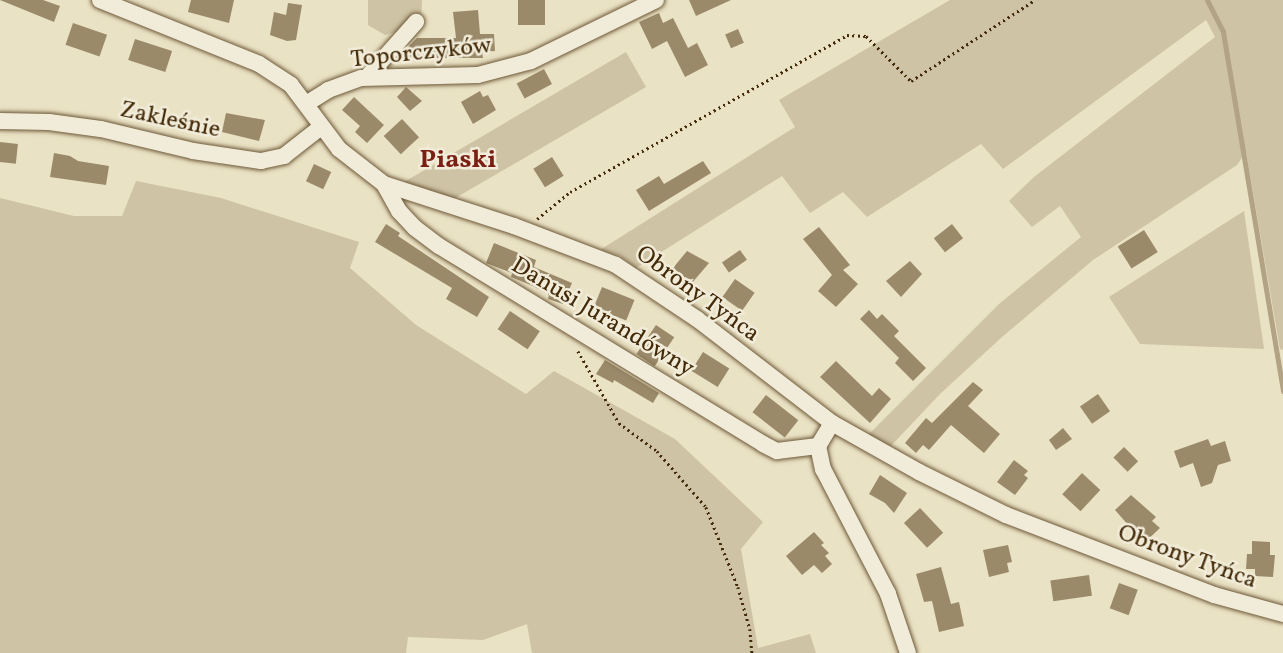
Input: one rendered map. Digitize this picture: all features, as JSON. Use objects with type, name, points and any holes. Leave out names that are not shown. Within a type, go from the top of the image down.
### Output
[{"type":"street","name":"Obrony Tyńca","points":[[100,0],[259,64],[291,85],[339,149],[384,184],[524,230],[616,265],[697,319],[832,423],[1006,515],[1214,595],[1283,614]]},
{"type":"street","name":"Toporczyków","points":[[306,104],[328,90],[367,77],[468,75],[531,61],[656,0]]},
{"type":"street","points":[[367,77],[416,22]]},
{"type":"street","name":"Zakleśnie","points":[[0,121],[49,122],[101,129],[193,151],[261,161],[284,156],[320,127]]},
{"type":"street","name":"Danusi Jurandówny","points":[[384,184],[399,211],[415,228],[439,246],[763,444],[777,451],[818,446]]},
{"type":"street","points":[[832,423],[818,446],[823,469],[887,594],[908,653]]},
{"type":"path","points":[[524,230],[570,192],[847,35],[866,36],[911,81],[1035,0]]},
{"type":"path","points":[[574,346],[619,423],[657,451],[706,507],[738,587],[750,629],[752,653]]},
{"type":"shaded area","points":[[368,0],[422,0],[421,25],[385,35],[368,25]]},
{"type":"shaded area","points":[[950,0],[1283,0],[1283,350],[1280,349],[1246,152],[1237,165],[1093,260],[940,394],[888,449],[868,435],[999,304],[1081,237],[1060,206],[1032,227],[1009,201],[1034,177],[1215,37],[1206,20],[1003,169],[981,144],[867,217],[843,192],[810,213],[782,176],[636,268],[620,256],[600,250],[795,127],[779,100]]},
{"type":"shaded area","points":[[626,52],[646,87],[452,200],[404,182]]},
{"type":"shaded area","points":[[136,181],[221,198],[359,242],[350,268],[416,325],[526,394],[554,371],[675,439],[763,522],[741,549],[758,648],[810,634],[816,653],[532,653],[527,624],[483,640],[408,637],[406,653],[0,653],[0,198],[74,216],[122,216]]},
{"type":"shaded area","points":[[1244,211],[1264,349],[1140,344],[1109,297]]},
{"type":"building","points":[[0,0],[43,0],[60,6],[54,22]]},
{"type":"building","points":[[191,0],[234,0],[229,23],[188,12]]},
{"type":"building","points":[[518,0],[545,0],[545,25],[518,25]]},
{"type":"building","points":[[689,0],[731,0],[696,16]]},
{"type":"building","points":[[288,3],[302,5],[296,40],[287,41],[270,35],[274,12],[286,15]]},
{"type":"building","points":[[478,10],[480,34],[494,34],[495,51],[482,52],[483,58],[407,58],[407,48],[417,38],[456,38],[453,12]]},
{"type":"building","points":[[659,13],[663,23],[673,18],[688,48],[697,43],[708,65],[685,77],[667,41],[652,49],[639,22]]},
{"type":"building","points":[[73,23],[107,35],[100,56],[66,45]]},
{"type":"building","points":[[738,29],[744,43],[731,48],[725,34]]},
{"type":"building","points":[[135,39],[172,51],[165,72],[128,60]]},
{"type":"building","points":[[544,69],[552,84],[525,99],[517,84]]},
{"type":"building","points":[[406,87],[422,101],[410,111],[397,97]]},
{"type":"building","points":[[480,91],[483,97],[488,95],[496,110],[473,124],[461,102]]},
{"type":"building","points":[[354,97],[384,125],[367,143],[355,132],[360,126],[342,110]]},
{"type":"building","points":[[226,113],[265,120],[259,141],[222,132]]},
{"type":"building","points":[[402,119],[419,137],[401,154],[384,136]]},
{"type":"building","points":[[0,142],[18,144],[16,164],[0,162]]},
{"type":"building","points":[[54,153],[70,156],[78,161],[109,166],[106,185],[50,177]]},
{"type":"building","points":[[552,157],[564,176],[545,187],[533,169]]},
{"type":"building","points":[[703,161],[711,173],[649,211],[636,190],[659,176],[664,184]]},
{"type":"building","points":[[314,164],[331,172],[323,189],[306,181]]},
{"type":"building","points":[[386,224],[400,233],[398,236],[489,297],[477,317],[446,299],[452,288],[375,242]]},
{"type":"building","points":[[952,224],[963,238],[945,252],[934,238]]},
{"type":"building","points":[[819,227],[850,265],[843,270],[858,284],[836,307],[818,291],[832,275],[803,239]]},
{"type":"building","points":[[1144,230],[1158,252],[1131,268],[1118,246]]},
{"type":"building","points":[[494,243],[536,260],[534,267],[572,283],[563,304],[548,299],[549,295],[511,277],[512,273],[486,263]]},
{"type":"building","points":[[740,250],[747,260],[729,272],[722,263]]},
{"type":"building","points":[[687,251],[709,263],[692,283],[673,268]]},
{"type":"building","points":[[910,261],[922,274],[901,297],[886,281]]},
{"type":"building","points":[[735,279],[755,293],[742,311],[722,297]]},
{"type":"building","points":[[602,287],[634,300],[626,321],[594,307]]},
{"type":"building","points":[[869,310],[877,319],[882,314],[899,331],[894,336],[926,368],[913,381],[895,363],[899,358],[860,319]]},
{"type":"building","points":[[510,311],[540,331],[528,349],[498,329]]},
{"type":"building","points":[[656,325],[674,337],[655,366],[636,354]]},
{"type":"building","points":[[703,352],[729,368],[718,387],[691,371]]},
{"type":"building","points":[[605,360],[659,393],[653,403],[614,380],[613,383],[596,374]]},
{"type":"building","points":[[836,361],[872,396],[879,388],[891,399],[870,423],[820,377]]},
{"type":"building","points":[[973,382],[983,390],[968,406],[1000,434],[984,453],[951,425],[929,450],[923,445],[916,453],[905,443],[926,418],[932,423]]},
{"type":"building","points":[[1098,394],[1110,411],[1092,424],[1080,407]]},
{"type":"building","points":[[766,395],[798,420],[785,438],[752,412]]},
{"type":"building","points":[[1063,428],[1072,439],[1056,450],[1049,440]]},
{"type":"building","points":[[1208,439],[1211,446],[1225,441],[1231,461],[1218,465],[1212,483],[1201,487],[1193,463],[1180,468],[1174,451]]},
{"type":"building","points":[[1124,447],[1138,461],[1128,472],[1113,458]]},
{"type":"building","points":[[1014,460],[1028,471],[1024,475],[1028,478],[1015,495],[997,482]]},
{"type":"building","points":[[1082,473],[1100,490],[1081,511],[1062,494]]},
{"type":"building","points":[[880,475],[907,493],[894,513],[885,503],[869,494]]},
{"type":"building","points":[[1131,495],[1156,517],[1152,521],[1160,528],[1144,543],[1115,510]]},
{"type":"building","points":[[920,508],[943,533],[927,548],[904,523]]},
{"type":"building","points":[[814,532],[824,543],[821,545],[829,553],[825,556],[832,564],[822,573],[814,565],[802,575],[786,556]]},
{"type":"building","points":[[1252,541],[1270,542],[1270,555],[1275,555],[1273,577],[1255,576],[1255,569],[1246,569],[1247,554],[1252,554]]},
{"type":"building","points":[[1008,545],[1012,562],[1007,563],[1009,572],[989,577],[983,550]]},
{"type":"building","points":[[941,567],[951,604],[959,602],[964,626],[939,632],[932,601],[924,602],[916,574]]},
{"type":"building","points":[[1089,575],[1092,596],[1053,601],[1050,580]]},
{"type":"building","points":[[1119,583],[1138,590],[1129,615],[1110,608]]},
{"type":"waterway","points":[[1207,0],[1223,32],[1283,391]]},
{"type":"district","name":"Piaski","points":[[458,161]]}]
